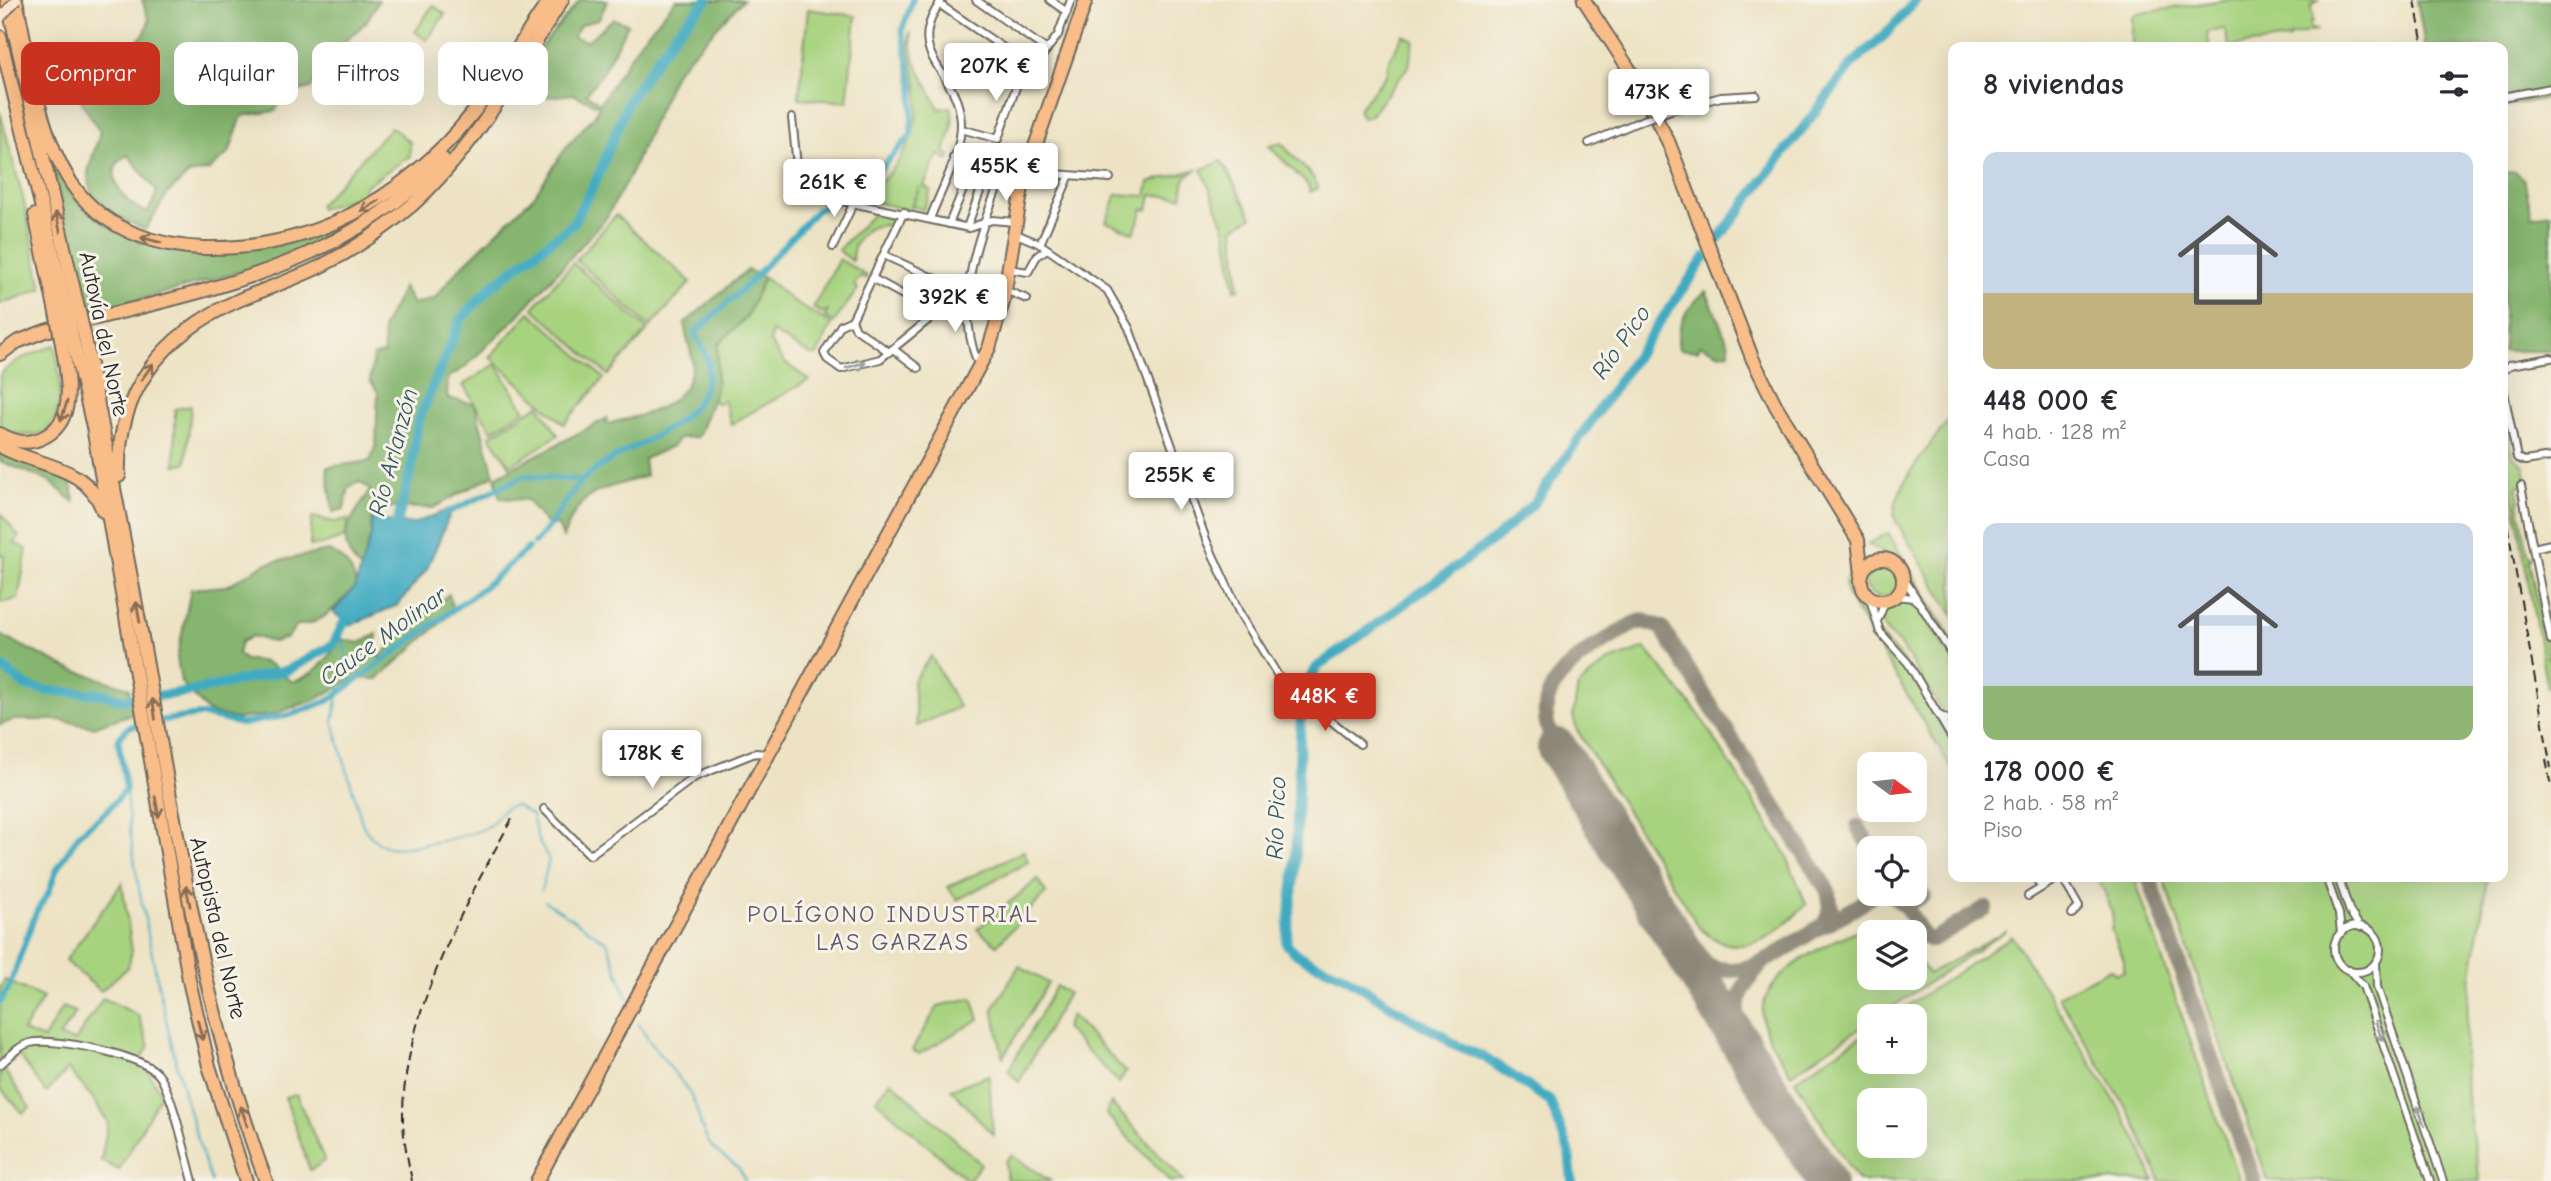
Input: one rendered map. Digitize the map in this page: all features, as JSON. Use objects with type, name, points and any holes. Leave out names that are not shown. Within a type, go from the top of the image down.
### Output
[{"type":"highway","name":"Autovía del Norte","points":[[7,0],[109,519],[136,684]]},
{"type":"highway","points":[[16,0],[51,138],[77,190],[101,215],[140,237],[175,245],[209,248],[260,245],[296,237],[353,216],[397,189],[427,164],[477,107],[550,0]]},
{"type":"highway","points":[[0,354],[17,342],[45,331],[284,266],[331,245],[366,225],[424,179],[452,149],[510,66],[550,0]]},
{"type":"highway","points":[[124,532],[119,456],[123,423],[131,398],[152,364],[196,324],[223,308],[321,266],[356,247],[412,204],[480,126],[562,0]]},
{"type":"highway","points":[[537,1181],[995,333],[1025,176],[1083,0]]},
{"type":"highway","points":[[1584,0],[1631,72],[1668,141],[1764,383],[1858,540],[1862,586],[1869,596],[1881,601],[1894,597],[1903,577],[1898,566],[1858,540]]},
{"type":"highway","name":"Autovía del Norte","points":[[0,37],[68,315]]},
{"type":"highway","points":[[0,65],[73,341],[65,414],[59,424],[48,435],[35,442],[16,442],[0,435]]},
{"type":"highway","points":[[0,364],[18,350],[44,339],[238,288],[306,265],[359,238],[431,185]]},
{"type":"highway","name":"Autovía del Norte","points":[[73,341],[124,532],[150,679]]},
{"type":"highway","points":[[0,446],[66,470],[92,491],[109,519]]},
{"type":"highway","points":[[1862,574],[1875,560],[1888,559]]},
{"type":"highway","name":"Autopista del Norte","points":[[150,679],[152,739],[190,985],[209,1066],[246,1181]]},
{"type":"highway","name":"Autopista del Norte","points":[[136,684],[152,739],[198,945],[234,1083],[266,1181]]},
{"type":"main road","points":[[0,18],[16,0]]},
{"type":"street","points":[[976,0],[1047,50]]},
{"type":"street","points":[[1050,0],[1067,12]]},
{"type":"street","points":[[930,219],[961,129],[956,98],[926,45],[929,21],[941,2],[1033,68],[1060,32],[1071,0]]},
{"type":"street","points":[[961,129],[998,139],[1024,64]]},
{"type":"street","points":[[2508,96],[2551,88]]},
{"type":"street","points":[[1589,144],[1671,110],[1721,97],[1756,95]]},
{"type":"street","points":[[792,118],[798,175],[808,193]]},
{"type":"street","points":[[953,158],[1003,174],[1110,178]]},
{"type":"street","points":[[949,224],[973,165]]},
{"type":"street","points":[[967,227],[988,170]]},
{"type":"street","points":[[979,367],[969,342],[968,285],[985,223],[1003,174]]},
{"type":"street","points":[[1040,244],[1069,177]]},
{"type":"street","points":[[796,191],[967,227],[992,220],[1014,228],[1107,289],[1129,328],[1207,542],[1239,612],[1281,685],[1360,744]]},
{"type":"street","points":[[833,247],[850,201]]},
{"type":"street","points":[[904,212],[852,320],[839,327],[824,353],[827,359],[841,369],[880,359],[932,317],[963,302],[968,294]]},
{"type":"street","points":[[1009,270],[1028,272],[1037,256],[1047,250]]},
{"type":"street","points":[[884,255],[968,294],[995,300],[993,314]]},
{"type":"street","points":[[872,278],[916,302]]},
{"type":"street","points":[[1005,289],[1027,299]]},
{"type":"street","points":[[852,320],[856,329],[918,368]]},
{"type":"street","points":[[2508,366],[2551,358]]},
{"type":"street","points":[[2508,412],[2517,458],[2525,461],[2551,457]]},
{"type":"street","points":[[2521,486],[2551,641]]},
{"type":"street","points":[[2532,548],[2551,544]]},
{"type":"street","points":[[1903,577],[1948,648]]},
{"type":"street","points":[[1869,596],[1880,632],[1900,652],[1948,731]]},
{"type":"street","points":[[1877,621],[1884,605],[1894,597],[1913,598],[1924,608]]},
{"type":"street","points":[[1939,715],[1948,720]]},
{"type":"street","points":[[544,809],[590,855],[695,777],[755,754],[768,754]]},
{"type":"street","points":[[2038,882],[2041,887]]},
{"type":"street","points":[[2028,896],[2051,882]]},
{"type":"street","points":[[2064,882],[2079,907],[2072,915]]},
{"type":"street","points":[[2328,882],[2339,914],[2341,933]]},
{"type":"street","points":[[2340,882],[2350,912],[2361,927]]},
{"type":"street","points":[[2430,1181],[2365,993],[2357,977],[2342,967],[2335,954],[2337,939],[2341,933],[2361,927],[2368,929],[2378,940],[2377,987],[2443,1181]]},
{"type":"street","points":[[2349,971],[2364,971],[2376,962]]},
{"type":"street","points":[[0,1065],[21,1046],[38,1042],[107,1052],[151,1068],[164,1083],[193,1181]]},
{"type":"green space","points":[[142,0],[379,0],[366,22],[345,42],[312,42],[312,86],[298,91],[298,42],[174,42],[174,105],[279,105],[275,111],[242,116],[229,153],[209,170],[189,174],[168,193],[145,230],[117,216],[91,193],[88,172],[100,132],[83,105],[160,105],[160,42],[137,42],[145,33],[149,20]],"holes":[[[128,155],[157,192],[148,212],[131,203],[118,187],[115,169],[119,161]]]},
{"type":"green space","points":[[580,0],[608,0],[599,19],[580,25],[573,37],[587,41],[613,19],[628,24],[601,75],[586,94],[600,103],[641,40],[676,0],[743,0],[676,71],[629,177],[606,218],[517,317],[465,367],[448,378],[447,398],[475,404],[494,475],[433,508],[372,507],[371,535],[362,571],[347,549],[346,540],[351,521],[370,490],[360,482],[349,487],[344,509],[333,512],[327,467],[370,461],[376,446],[378,392],[370,381],[373,356],[384,354],[383,327],[403,287],[413,304],[435,298],[456,272],[534,196],[567,146],[595,115],[599,106],[573,94],[548,97],[548,42],[545,42]]},
{"type":"green space","points":[[2223,0],[2319,0],[2311,6],[2313,22],[2310,22],[2310,28],[2316,30],[2290,36],[2289,39],[2266,42],[2228,42],[2225,29],[2207,32],[2209,42],[2132,42],[2132,17],[2136,14]]},
{"type":"green space","points":[[2417,0],[2551,0],[2551,97],[2508,106],[2508,42],[2424,42]]},
{"type":"green space","points":[[433,5],[445,14],[427,40],[415,32]]},
{"type":"green space","points":[[808,9],[856,16],[847,102],[799,98]]},
{"type":"green space","points":[[910,31],[914,59],[939,109],[951,107],[952,113],[951,129],[944,151],[950,156],[948,161],[938,154],[924,186],[931,190],[923,210],[912,206],[920,186],[909,210],[857,198],[885,178],[905,151],[911,135],[918,102],[910,52]]},
{"type":"green space","points":[[1403,35],[1414,40],[1409,65],[1370,116],[1362,118],[1358,110],[1386,75],[1389,60]]},
{"type":"green space","points":[[0,112],[23,198],[42,289],[0,304]]},
{"type":"green space","points":[[391,127],[410,142],[410,156],[365,186],[363,195],[320,209],[319,205]]},
{"type":"green space","points":[[1281,143],[1313,177],[1318,188],[1310,192],[1308,185],[1269,146]]},
{"type":"green space","points":[[1222,161],[1252,217],[1234,228],[1239,289],[1235,290],[1226,231],[1202,169]]},
{"type":"green space","points":[[52,168],[75,199],[98,219],[140,242],[251,249],[386,203],[329,239],[264,266],[90,313]]},
{"type":"green space","points":[[1198,169],[1185,177],[1182,197],[1151,195],[1148,210],[1143,209],[1134,233],[1106,222],[1117,194],[1146,196],[1149,182]]},
{"type":"green space","points":[[2515,171],[2524,179],[2532,216],[2551,213],[2551,351],[2508,351],[2508,172]]},
{"type":"green space","points":[[875,212],[895,217],[891,226],[875,227],[863,233],[855,245],[852,261],[838,250]]},
{"type":"green space","points":[[616,215],[691,282],[650,327],[576,260]]},
{"type":"green space","points":[[839,259],[867,276],[865,279],[861,276],[854,285],[858,289],[834,322],[825,317],[828,310],[823,313],[813,308]]},
{"type":"green space","points":[[573,263],[648,330],[608,375],[533,308]]},
{"type":"green space","points":[[747,270],[764,277],[746,318],[718,344],[716,390],[698,437],[679,438],[673,446],[644,459],[646,476],[604,489],[585,500],[570,521],[563,538],[558,525],[548,526],[527,500],[500,498],[495,477],[607,418],[606,424],[647,413],[672,401],[688,380],[692,366],[685,323]]},
{"type":"green space","points":[[764,277],[795,303],[832,324],[817,355],[811,355],[772,332],[770,342],[784,362],[809,380],[731,424],[724,400],[719,404],[712,400],[716,390],[718,344],[746,318]]},
{"type":"green space","points":[[1706,291],[1729,345],[1729,352],[1720,354],[1700,345],[1698,351],[1679,349],[1679,332],[1684,317],[1693,303]]},
{"type":"green space","points":[[530,312],[604,378],[564,424],[490,357]]},
{"type":"green space","points":[[55,345],[59,399],[50,426],[39,434],[23,435],[0,428],[0,374],[18,360]]},
{"type":"green space","points":[[496,364],[525,410],[492,431],[463,385]]},
{"type":"green space","points":[[539,405],[558,435],[510,466],[490,436]]},
{"type":"green space","points":[[191,406],[186,463],[175,465],[175,409]]},
{"type":"green space","points":[[1948,421],[1948,607],[1896,521],[1898,497],[1925,451]]},
{"type":"green space","points":[[2508,431],[2513,457],[2525,466],[2528,484],[2517,486],[2520,501],[2518,503],[2528,554],[2532,557],[2529,561],[2540,615],[2543,616],[2540,618],[2548,658],[2551,656],[2551,686],[2547,687],[2508,467]]},
{"type":"green space","points":[[0,453],[67,478],[73,489],[74,502],[48,480],[0,461]]},
{"type":"green space","points":[[0,513],[19,537],[14,543],[27,549],[18,599],[0,603],[4,555],[0,555]]},
{"type":"green space","points":[[312,517],[334,522],[348,519],[345,537],[310,546]]},
{"type":"green space","points":[[1888,533],[1948,633],[1948,638],[1925,599],[1911,586],[1902,564],[1868,544]]},
{"type":"green space","points":[[328,551],[348,565],[354,576],[355,588],[329,613],[315,622],[297,625],[287,638],[272,642],[252,636],[241,642],[238,654],[245,660],[271,665],[292,682],[315,671],[341,639],[360,643],[377,634],[375,648],[379,658],[414,622],[449,594],[453,612],[378,679],[352,679],[317,699],[271,715],[236,719],[208,712],[181,682],[177,658],[191,589],[226,586],[267,563]]},
{"type":"green space","points":[[1857,552],[1859,586],[1872,612],[1876,631],[1902,659],[1948,737],[1948,763],[1847,595],[1845,582]]},
{"type":"green space","points":[[1882,563],[1894,568],[1899,580],[1894,592],[1882,597],[1870,592],[1865,580],[1870,568]]},
{"type":"green space","points":[[1901,598],[1913,600],[1948,654],[1948,717],[1902,647],[1883,627],[1881,616],[1887,604]]},
{"type":"green space","points":[[0,635],[67,668],[129,688],[134,713],[93,727],[59,720],[13,720],[0,725]]},
{"type":"green space","points":[[1645,648],[1699,714],[1785,852],[1806,904],[1782,927],[1755,942],[1727,944],[1713,938],[1698,926],[1577,730],[1573,716],[1578,686],[1607,662]]},
{"type":"green space","points":[[931,656],[959,707],[917,726],[913,681]]},
{"type":"green space","points":[[1024,851],[1028,862],[957,900],[948,887]]},
{"type":"green space","points":[[1038,879],[1046,893],[997,945],[977,929]]},
{"type":"green space","points":[[2100,882],[2136,882],[2239,1181],[2160,1181],[2134,1121],[2058,996],[2110,969],[2116,974],[2124,971],[2124,960],[2111,929],[2111,910]]},
{"type":"green space","points":[[2165,882],[2486,882],[2469,993],[2465,1040],[2467,1093],[2480,1181],[2268,1181]]},
{"type":"green space","points":[[122,883],[132,951],[128,967],[101,991],[65,961]]},
{"type":"green space","points":[[1857,930],[1857,990],[1917,990],[1896,1004],[1857,1004],[1857,1030],[1791,1074],[1765,1029],[1764,1004],[1772,987],[1787,971],[1825,945]]},
{"type":"green space","points":[[2007,930],[1927,984],[1927,971],[1929,974]]},
{"type":"green space","points":[[2012,936],[2118,1106],[2139,1144],[2154,1181],[1858,1181],[1795,1080],[1857,1039],[1857,1074],[1927,1074],[1927,1004],[1910,1004]]},
{"type":"green space","points":[[1019,966],[1048,983],[1003,1057],[993,1009]]},
{"type":"green space","points":[[5,980],[43,998],[23,1031],[44,1039],[62,1007],[76,1012],[59,1037],[75,1041],[103,998],[138,1015],[149,1046],[141,1059],[161,1094],[119,1170],[101,1161],[108,1123],[92,1097],[68,1069],[46,1093],[19,1055],[3,1068],[30,1108],[23,1113],[0,1088],[0,988]]},
{"type":"green space","points":[[1056,986],[1068,993],[1019,1082],[1008,1071]]},
{"type":"green space","points":[[972,998],[979,1019],[919,1054],[912,1050],[938,1006]]},
{"type":"green space","points":[[1071,1015],[1126,1072],[1119,1083],[1065,1028]]},
{"type":"green space","points":[[989,1075],[993,1135],[951,1089]]},
{"type":"green space","points":[[891,1081],[981,1164],[968,1181],[876,1100]]},
{"type":"green space","points":[[296,1094],[325,1161],[310,1170],[285,1097]]},
{"type":"green space","points":[[1111,1103],[1184,1181],[1170,1181],[1106,1114]]},
{"type":"green space","points":[[1011,1155],[1050,1181],[1007,1181],[1005,1162]]},
{"type":"water","points":[[450,509],[427,569],[398,605],[351,625],[333,612],[355,587],[371,535],[372,519],[413,524]]},
{"type":"waterway","name":"Río Arlanzón","points":[[394,535],[411,470],[418,422],[461,319],[493,285],[572,225],[596,181],[629,99],[675,34],[707,0]]},
{"type":"waterway","name":"Cauce Molinar","points":[[534,543],[583,480],[600,467],[662,432],[696,404],[705,385],[708,362],[695,333],[748,284],[817,210],[863,188],[911,135],[913,87],[902,30],[913,0]]},
{"type":"waterway","name":"Río Pico","points":[[1715,243],[1852,64],[1886,34],[1916,0]]},
{"type":"waterway","name":"Río Pico","points":[[1572,1181],[1569,1151],[1550,1101],[1484,1057],[1451,1043],[1441,1034],[1405,1015],[1347,978],[1306,960],[1286,943],[1295,870],[1301,712],[1305,686],[1317,667],[1496,538],[1535,502],[1705,257]]},
{"type":"waterway","points":[[445,514],[524,476],[583,480]]},
{"type":"waterway","name":"Cauce Molinar","points":[[203,715],[242,724],[290,715],[328,701],[484,587],[528,548]]},
{"type":"waterway","name":"Río Arlanzón","points":[[0,665],[26,686],[47,691],[105,694],[121,700],[189,692],[288,670],[333,645],[351,608]]},
{"type":"waterway","points":[[340,628],[346,653],[333,722],[363,826],[368,833],[377,842],[389,847],[438,842],[479,831],[504,810],[516,805],[532,815],[538,840],[549,860],[541,891]]},
{"type":"waterway","name":"Cauce Molinar","points":[[158,721],[199,715]]},
{"type":"waterway","name":"Cauce Molinar","points":[[0,1002],[9,987],[36,912],[49,892],[56,871],[79,834],[106,812],[126,789],[118,739],[129,727],[147,724]]},
{"type":"waterway","points":[[126,789],[137,877],[160,991],[186,1100],[211,1181]]},
{"type":"waterway","points":[[545,901],[607,942],[628,1000]]},
{"type":"waterway","points":[[638,1023],[689,1092],[712,1147],[740,1170],[745,1181]]},
{"type":"taxiway","points":[[1557,748],[1547,725],[1546,705],[1552,688],[1564,672],[1579,658],[1633,624],[1643,621],[1661,627],[1828,891],[1831,908],[1824,925]]},
{"type":"taxiway","points":[[1858,827],[1863,836]]},
{"type":"taxiway","points":[[2151,882],[2254,1181]]},
{"type":"taxiway","points":[[1678,942],[1696,959],[1713,968],[1731,970],[1748,967],[1783,951],[1857,906]]},
{"type":"taxiway","points":[[1905,906],[1924,937],[1932,940],[1985,908]]},
{"type":"taxiway","points":[[1740,1042],[1736,1020],[1739,1000],[1747,982],[1760,965]]},
{"type":"runway","points":[[1557,748],[1826,1181]]},
{"type":"railway","points":[[2415,0],[2422,42]]},
{"type":"railway","points":[[2508,529],[2551,768]]},
{"type":"railway","points":[[2546,759],[2551,787]]},
{"type":"railway","points":[[412,1181],[403,1118],[413,1040],[440,961],[476,885],[514,815]]},
{"type":"district","name":"POLÍGONO INDUSTRIAL LAS GARZAS","points":[[893,928]]}]
